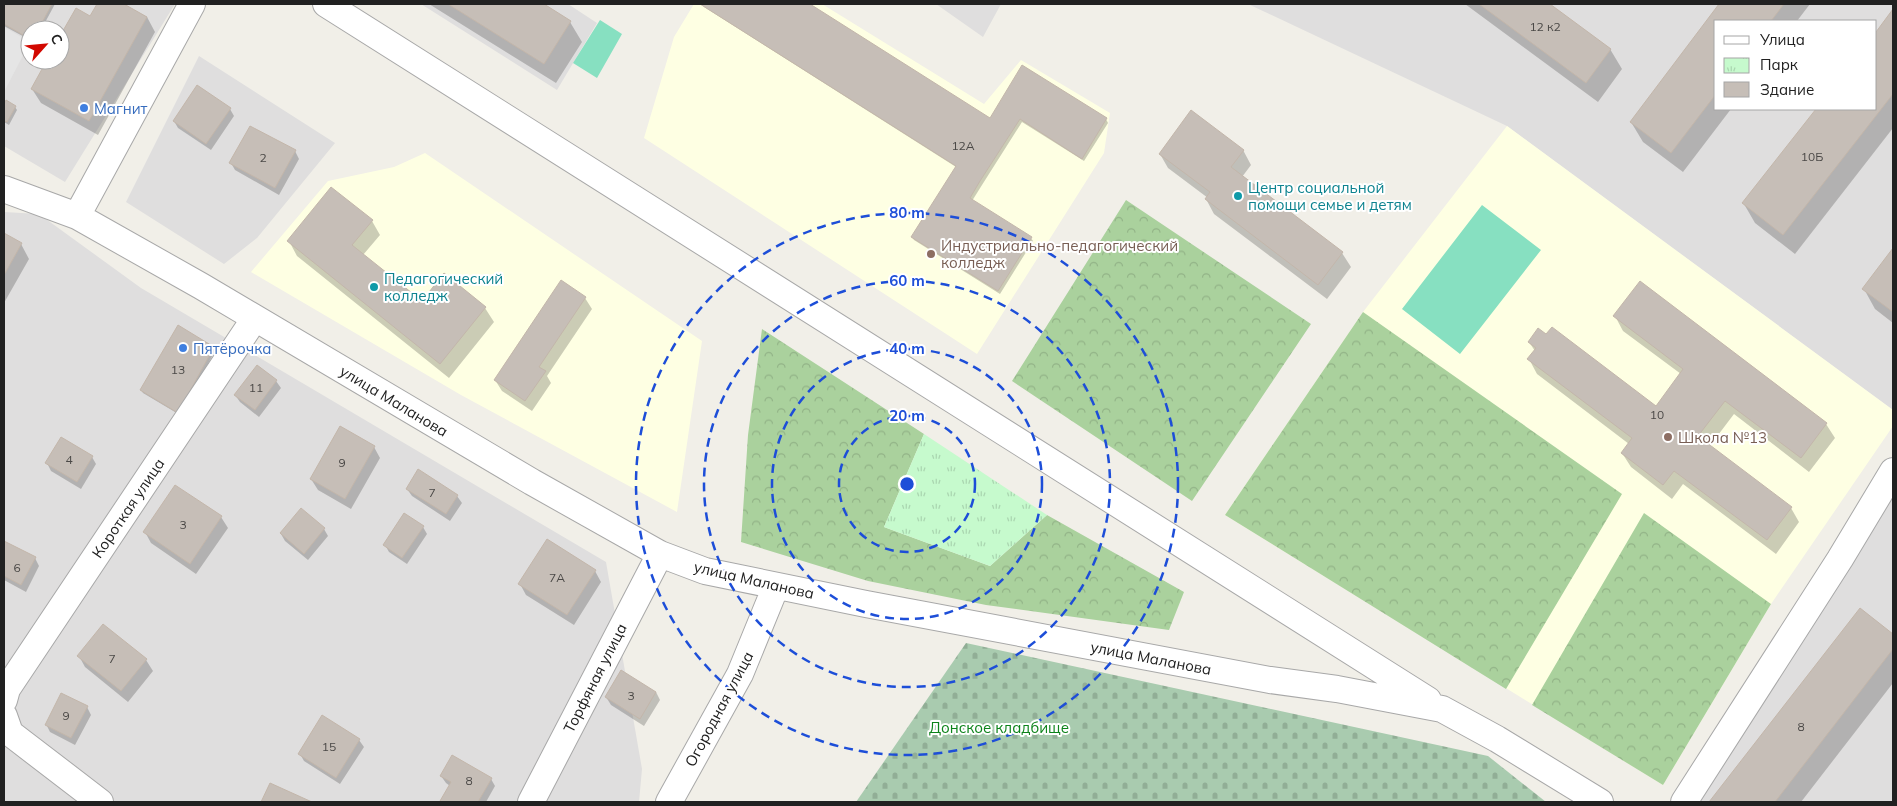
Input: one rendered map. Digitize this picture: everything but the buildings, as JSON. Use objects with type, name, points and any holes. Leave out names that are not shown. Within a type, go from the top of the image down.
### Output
[{"type":"street","points":[[77,216],[192,4]]},
{"type":"street","name":"улица Маланова","points":[[326,4],[1442,709],[1497,739],[1600,802]]},
{"type":"street","name":"улица Маланова","points":[[4,189],[77,216],[255,318],[532,482],[660,554],[705,571],[1251,677],[1337,689],[1442,709]]},
{"type":"street","name":"Короткая улица","points":[[4,700],[8,690],[255,318]]},
{"type":"street","points":[[1684,802],[1840,559],[1893,471]]},
{"type":"street","name":"Торфяная улица","points":[[531,802],[660,554]]},
{"type":"street","name":"Огородная улица","points":[[669,802],[740,674],[776,586]]},
{"type":"street","points":[[7,724],[100,802]]},
{"type":"shaded area","points":[[4,4],[175,4],[65,182],[4,146]]},
{"type":"shaded area","points":[[421,4],[568,4],[597,23],[557,90]]},
{"type":"shaded area","name":"Индустриально-педагогический колледж","points":[[694,4],[822,4],[984,104],[1021,60],[1110,113],[1104,153],[977,354],[644,138],[674,37]]},
{"type":"shaded area","points":[[936,4],[1001,4],[983,37]]},
{"type":"shaded area","points":[[1248,4],[1893,4],[1893,410],[1507,126]]},
{"type":"shaded area","points":[[4,27],[20,36],[20,61],[4,92]]},
{"type":"shaded area","points":[[199,56],[335,143],[257,238],[224,264],[126,202]]},
{"type":"shaded area","points":[[1507,126],[1893,410],[1893,426],[1771,604],[1663,785],[1225,515],[1363,312]]},
{"type":"shaded area","points":[[425,153],[702,341],[677,512],[461,395],[251,272],[328,181],[394,167]]},
{"type":"shaded area","points":[[4,212],[39,214],[141,288],[606,562],[642,769],[639,802],[4,802]]},
{"type":"shaded area","points":[[1893,475],[1893,802],[1686,802]]},
{"type":"green space","points":[[600,20],[622,34],[597,78],[573,63]]},
{"type":"green space","points":[[1126,200],[1311,324],[1192,501],[1012,381]]},
{"type":"green space","points":[[1482,205],[1541,250],[1460,354],[1402,309]]},
{"type":"green space","points":[[1363,312],[1622,494],[1506,689],[1225,515]]},
{"type":"green space","points":[[762,329],[924,434],[884,527],[990,566],[1047,515],[1184,592],[1169,630],[986,605],[868,581],[741,542],[748,435]]},
{"type":"green space","points":[[924,434],[1047,515],[990,566],[884,527]]},
{"type":"green space","points":[[1644,513],[1771,604],[1663,785],[1532,705]]},
{"type":"green space","name":"Донское кладбище","points":[[966,643],[1488,756],[1546,802],[856,802]]},
{"type":"place","name":"Магнит","points":[[84,108]]},
{"type":"place","name":"Центр социальной помощи семье и детям","points":[[1238,196]]},
{"type":"place","name":"Индустриально-педагогический колледж","points":[[931,254]]},
{"type":"place","name":"Педагогический колледж","points":[[374,287]]},
{"type":"place","name":"Пятёрочка","points":[[183,348]]},
{"type":"place","name":"Школа №13","points":[[1668,437]]}]
